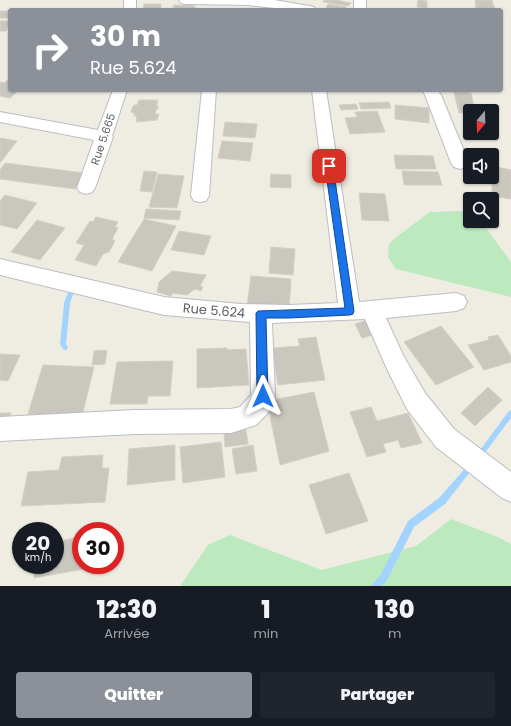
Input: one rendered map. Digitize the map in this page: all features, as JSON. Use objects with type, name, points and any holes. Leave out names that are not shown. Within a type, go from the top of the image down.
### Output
[{"type":"street","points":[[185,0],[214,5],[276,4],[299,8]]},
{"type":"street","name":"Rue 5.665","points":[[86,188],[105,137],[119,92]]},
{"type":"street","points":[[200,196],[209,92]]},
{"type":"street","points":[[319,92],[335,212],[361,311],[395,362],[416,401],[445,438],[511,489]]},
{"type":"street","points":[[431,92],[452,139],[460,163]]},
{"type":"street","points":[[0,117],[105,137]]},
{"type":"street","name":"Rue 5.624","points":[[0,267],[164,306],[289,314],[361,311],[456,302]]},
{"type":"street","points":[[0,429],[134,422],[230,421],[247,417],[258,406],[263,396],[261,313]]},
{"type":"green space","points":[[461,211],[463,212],[463,228],[486,228],[511,262],[511,297],[396,269],[388,257],[389,244],[430,212]]},
{"type":"green space","points":[[451,519],[498,537],[511,544],[511,586],[180,586],[208,545],[230,535],[322,570],[416,546]]},
{"type":"building","points":[[324,0],[336,0],[351,3],[348,6],[323,2]]},
{"type":"building","points":[[418,0],[427,1],[427,8],[417,7]]},
{"type":"building","points":[[475,0],[492,0],[494,8],[476,8]]},
{"type":"building","points":[[144,4],[161,4],[161,8],[143,8]]},
{"type":"building","points":[[328,4],[346,7],[346,8],[326,8]]},
{"type":"building","points":[[174,5],[195,6],[194,8],[173,8]]},
{"type":"building","points":[[0,11],[8,11],[8,18],[0,18]]},
{"type":"building","points":[[0,21],[8,21],[6,31],[0,31]]},
{"type":"building","points":[[8,80],[8,92],[17,92],[10,98],[0,96],[0,82],[4,83]]},
{"type":"building","points":[[454,92],[471,93],[473,104],[463,104],[463,113],[459,113]]},
{"type":"building","points":[[139,100],[158,100],[156,106],[158,106],[158,109],[156,109],[155,114],[159,114],[157,120],[136,122],[137,116],[134,116],[135,113],[132,113],[131,111],[134,105],[137,105]]},
{"type":"building","points":[[389,102],[391,108],[361,109],[359,103]]},
{"type":"building","points":[[356,104],[358,109],[341,110],[339,105]]},
{"type":"building","points":[[395,105],[429,108],[429,123],[395,119]]},
{"type":"building","points":[[377,111],[385,132],[350,134],[345,118],[357,117],[355,112]]},
{"type":"building","points":[[225,122],[257,124],[255,138],[223,136]]},
{"type":"building","points":[[0,138],[17,141],[0,163]]},
{"type":"building","points":[[222,141],[253,143],[250,161],[218,158]]},
{"type":"building","points":[[394,155],[433,156],[436,169],[396,169]]},
{"type":"building","points":[[5,163],[84,173],[75,189],[0,179],[0,170]]},
{"type":"building","points":[[499,167],[511,170],[511,199],[499,197],[499,192],[492,192],[492,184],[499,184]]},
{"type":"building","points":[[144,171],[157,172],[152,192],[140,191]]},
{"type":"building","points":[[402,171],[438,172],[442,185],[404,185]]},
{"type":"building","points":[[158,174],[184,176],[177,208],[149,207]]},
{"type":"building","points":[[271,174],[291,175],[291,188],[270,187]]},
{"type":"building","points":[[359,193],[385,194],[389,221],[362,220]]},
{"type":"building","points":[[5,195],[37,203],[17,229],[0,225],[0,201]]},
{"type":"building","points":[[146,209],[181,211],[179,220],[144,218]]},
{"type":"building","points":[[96,217],[118,222],[115,227],[118,228],[112,239],[115,241],[109,252],[103,254],[96,266],[75,260],[84,245],[76,243],[90,221],[93,222]]},
{"type":"building","points":[[144,219],[176,226],[152,271],[118,262]]},
{"type":"building","points":[[37,220],[65,228],[40,260],[11,252]]},
{"type":"building","points":[[179,231],[211,236],[204,255],[171,250]]},
{"type":"building","points":[[271,247],[295,249],[293,275],[269,273]]},
{"type":"building","points":[[172,271],[206,275],[200,286],[203,287],[201,291],[195,289],[187,295],[173,293],[171,296],[157,292],[159,282]]},
{"type":"building","points":[[251,276],[291,279],[289,310],[247,306]]},
{"type":"building","points":[[371,319],[379,333],[362,338],[355,324]]},
{"type":"building","points":[[441,326],[474,367],[436,385],[404,342]]},
{"type":"building","points":[[498,335],[511,356],[511,362],[484,370],[468,345],[489,340],[488,337]]},
{"type":"building","points":[[316,337],[325,380],[278,385],[272,348],[300,346],[298,339]]},
{"type":"building","points":[[227,348],[227,350],[246,349],[249,385],[197,388],[197,349]]},
{"type":"building","points":[[107,350],[105,364],[92,365],[94,351]]},
{"type":"building","points":[[0,354],[20,355],[8,381],[0,380]]},
{"type":"building","points":[[173,361],[170,396],[148,396],[147,404],[110,404],[117,362]]},
{"type":"building","points":[[43,365],[94,367],[82,416],[28,414]]},
{"type":"building","points":[[488,387],[502,400],[475,426],[461,413]]},
{"type":"building","points":[[314,392],[329,451],[280,465],[267,401]]},
{"type":"building","points":[[371,407],[377,421],[408,413],[422,443],[401,448],[398,440],[383,444],[386,452],[367,457],[350,412]]},
{"type":"building","points":[[0,413],[11,413],[6,426],[0,426]]},
{"type":"building","points":[[246,430],[248,444],[225,447],[224,433]]},
{"type":"building","points":[[221,442],[225,477],[183,483],[180,447]]},
{"type":"building","points":[[175,445],[175,480],[127,485],[129,449]]},
{"type":"building","points":[[253,445],[257,471],[236,474],[232,449]]},
{"type":"building","points":[[103,455],[102,468],[109,468],[105,502],[21,506],[28,472],[59,470],[62,457]]},
{"type":"building","points":[[349,473],[368,521],[326,534],[309,485]]},
{"type":"building","points":[[72,539],[72,571],[64,573],[64,540]]},
{"type":"building","points":[[34,574],[56,574],[34,578]]},
{"type":"waterway","points":[[65,347],[63,344],[67,303],[74,285]]},
{"type":"waterway","points":[[479,456],[511,413]]},
{"type":"waterway","points":[[376,586],[383,579],[411,524],[442,501],[471,466]]},
{"type":"route","points":[[263,396],[261,313],[289,314],[350,311],[329,166]]}]
